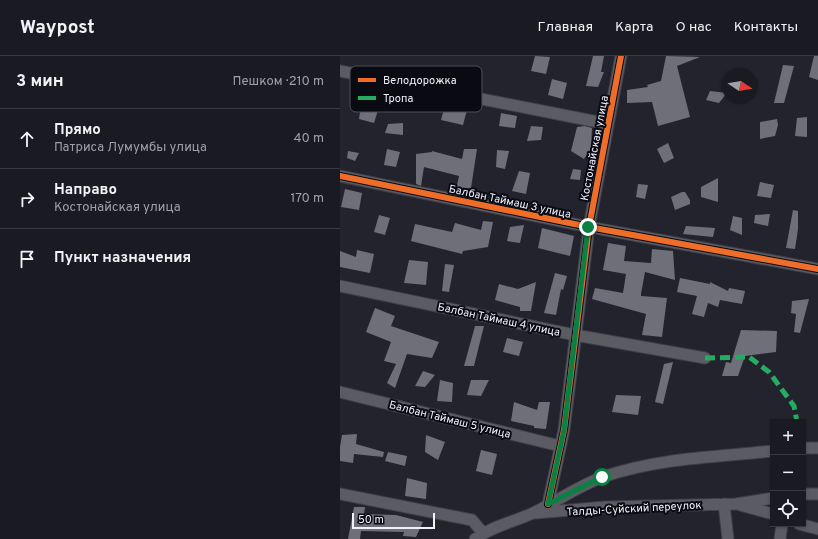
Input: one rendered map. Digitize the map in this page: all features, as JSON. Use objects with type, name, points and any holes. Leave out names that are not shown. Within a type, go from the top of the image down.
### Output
[{"type":"street","name":"Костонайская улица","points":[[548,504],[564,430],[588,227],[621,56]]},
{"type":"street","points":[[340,71],[350,73]]},
{"type":"street","points":[[482,99],[608,124]]},
{"type":"street","name":"Балбан Таймаш 3 улица","points":[[340,176],[588,227],[818,269]]},
{"type":"street","name":"Балбан Таймаш 4 улица","points":[[340,286],[575,335],[705,358]]},
{"type":"street","name":"Балбан Таймаш 5 улица","points":[[340,392],[560,446]]},
{"type":"street","points":[[806,448],[818,448]]},
{"type":"street","points":[[340,494],[472,520],[479,536],[533,513],[602,477],[654,463],[770,451]]},
{"type":"street","points":[[806,494],[818,494]]},
{"type":"street","name":"Талды-Суйский переулок","points":[[533,513],[605,507],[736,504],[770,498]]},
{"type":"street","points":[[724,504],[728,539]]},
{"type":"street","name":"Талды-Суйский переулок","points":[[736,504],[770,513]]},
{"type":"street","points":[[806,526],[818,530]]},
{"type":"street","points":[[780,539],[782,527]]},
{"type":"building","points":[[535,56],[550,57],[546,74],[531,71]]},
{"type":"building","points":[[593,56],[604,56],[601,72],[604,72],[598,87],[586,86]]},
{"type":"building","points":[[666,56],[700,57],[677,66],[690,117],[658,126],[652,102],[627,103],[627,90],[648,87],[647,85],[661,81]]},
{"type":"building","points":[[814,56],[818,56],[818,80],[809,77]]},
{"type":"building","points":[[783,65],[794,66],[784,103],[774,103]]},
{"type":"building","points":[[552,79],[567,83],[563,99],[548,95]]},
{"type":"building","points":[[710,91],[722,92],[722,99],[719,103],[706,100]]},
{"type":"building","points":[[360,112],[377,112],[374,123],[359,119]]},
{"type":"building","points":[[443,112],[466,112],[463,125],[441,120]]},
{"type":"building","points":[[501,113],[517,116],[515,128],[499,126]]},
{"type":"building","points":[[807,117],[807,137],[795,136],[797,118]]},
{"type":"building","points":[[777,119],[778,125],[775,136],[760,139],[760,122]]},
{"type":"building","points":[[403,123],[403,135],[385,133],[388,124]]},
{"type":"building","points":[[531,126],[543,127],[541,140],[527,141]]},
{"type":"building","points":[[585,126],[592,128],[591,149],[584,159],[571,151],[577,127]]},
{"type":"building","points":[[668,143],[674,158],[664,163],[657,149]]},
{"type":"building","points":[[387,149],[400,152],[396,167],[384,165]]},
{"type":"building","points":[[464,149],[477,149],[471,188],[456,190],[459,176],[424,167],[421,186],[416,184],[416,154],[432,151],[462,159]]},
{"type":"building","points":[[497,150],[509,151],[505,169],[496,167]]},
{"type":"building","points":[[348,151],[359,153],[355,161],[347,158]]},
{"type":"building","points":[[573,169],[581,170],[580,180],[570,179]]},
{"type":"building","points":[[519,171],[530,173],[526,194],[512,191]]},
{"type":"building","points":[[718,178],[718,202],[701,197],[701,187]]},
{"type":"building","points":[[760,182],[774,185],[771,198],[757,196]]},
{"type":"building","points":[[638,184],[648,185],[645,199],[636,197]]},
{"type":"building","points":[[345,189],[362,193],[359,210],[341,207]]},
{"type":"building","points":[[685,192],[690,200],[690,204],[675,210],[671,197]]},
{"type":"building","points":[[793,210],[798,211],[798,229],[795,249],[786,248]]},
{"type":"building","points":[[770,214],[768,226],[754,223],[755,215]]},
{"type":"building","points":[[379,215],[390,218],[385,235],[374,232]]},
{"type":"building","points":[[733,216],[742,218],[742,235],[730,230]]},
{"type":"building","points":[[483,221],[493,222],[488,247],[463,251],[462,254],[411,241],[415,224],[452,232],[455,223],[481,230]]},
{"type":"building","points":[[524,225],[520,243],[507,241],[510,227]]},
{"type":"building","points":[[686,226],[715,228],[713,237],[683,234]]},
{"type":"building","points":[[542,228],[574,236],[570,256],[538,248]]},
{"type":"building","points":[[608,243],[626,246],[624,261],[651,263],[652,249],[673,251],[675,280],[645,272],[641,294],[641,296],[667,298],[662,337],[642,335],[646,314],[592,299],[595,288],[623,293],[626,274],[603,270]]},
{"type":"building","points":[[357,250],[374,254],[370,273],[340,267],[340,251],[356,257]]},
{"type":"building","points":[[409,260],[428,262],[426,285],[404,283]]},
{"type":"building","points":[[445,264],[454,265],[449,292],[442,291]]},
{"type":"building","points":[[555,273],[567,276],[563,290],[561,289],[556,315],[544,313]]},
{"type":"building","points":[[680,278],[710,284],[710,282],[728,291],[729,288],[745,291],[742,304],[720,300],[718,307],[708,303],[704,317],[692,314],[697,296],[677,292]]},
{"type":"building","points":[[536,282],[531,311],[520,311],[520,307],[495,300],[499,284],[518,289]]},
{"type":"building","points":[[809,299],[800,333],[794,332],[796,314],[791,313],[792,301]]},
{"type":"building","points":[[375,308],[395,316],[391,326],[439,342],[432,358],[407,354],[395,388],[387,383],[396,364],[384,361],[391,342],[366,332]]},
{"type":"building","points":[[475,326],[484,326],[474,366],[464,366]]},
{"type":"building","points":[[741,330],[777,331],[776,352],[745,356],[738,376],[722,376],[726,362],[731,363]]},
{"type":"building","points":[[507,338],[523,342],[519,356],[503,352]]},
{"type":"building","points":[[673,362],[663,404],[655,402],[664,364]]},
{"type":"building","points":[[423,371],[435,375],[425,387],[415,386]]},
{"type":"building","points":[[440,380],[453,383],[452,402],[437,401]]},
{"type":"building","points":[[471,380],[489,380],[481,396],[467,395]]},
{"type":"building","points":[[616,395],[641,396],[638,415],[612,412]]},
{"type":"building","points":[[514,402],[537,410],[539,402],[550,402],[546,429],[534,428],[534,426],[511,421]]},
{"type":"building","points":[[357,434],[356,444],[384,452],[383,457],[354,454],[353,463],[340,461],[342,435]]},
{"type":"building","points":[[426,435],[445,442],[438,460],[425,452]]},
{"type":"building","points":[[481,450],[497,454],[492,475],[476,471]]},
{"type":"building","points":[[388,452],[407,456],[405,466],[385,461]]},
{"type":"building","points":[[407,478],[427,483],[426,499],[405,496]]},
{"type":"building","points":[[354,507],[365,507],[364,514],[396,515],[423,522],[416,537],[403,536],[404,532],[361,531],[360,539],[348,539]]},
{"type":"marked path","points":[[705,358],[749,357],[769,372],[794,406],[796,419]]},
{"type":"cycle path","points":[[548,504],[564,430],[589,227],[621,56]]},
{"type":"cycle path","points":[[340,176],[589,227],[818,269]]},
{"type":"route","points":[[588,227],[564,430],[548,504],[602,477]]}]
